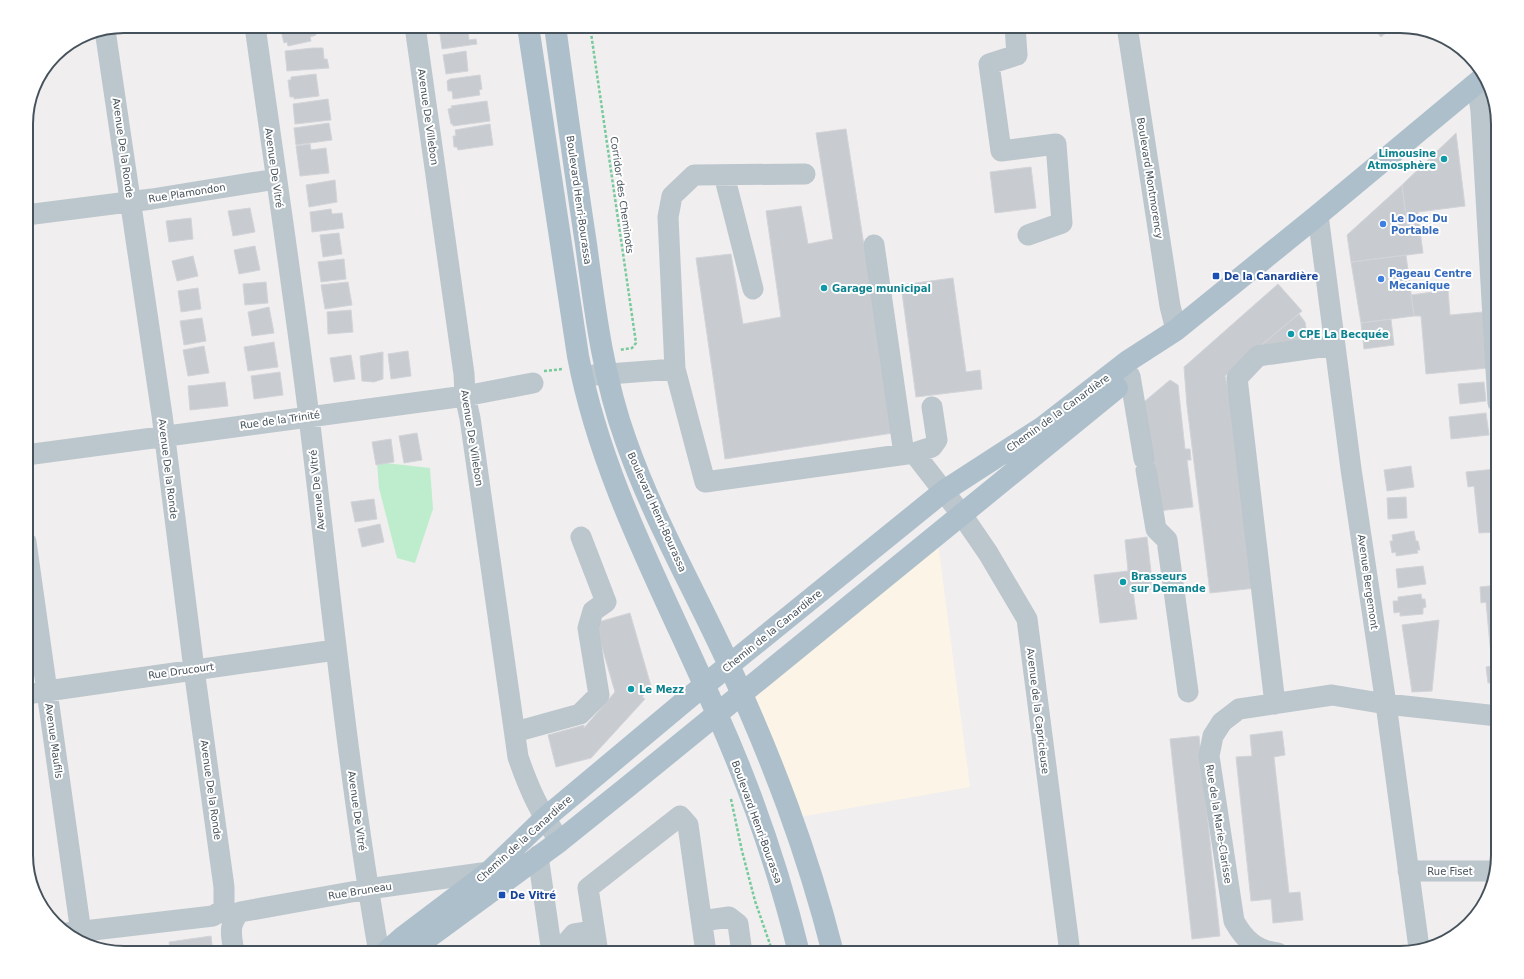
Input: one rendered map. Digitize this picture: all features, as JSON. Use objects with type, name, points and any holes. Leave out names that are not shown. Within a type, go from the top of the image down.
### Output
[{"type":"main road","name":"Boulevard Henri-Bourassa","points":[[529,33],[582,376],[596,431],[622,502],[717,713],[773,860],[797,946]]},
{"type":"main road","name":"Boulevard Henri-Bourassa","points":[[556,33],[600,345],[618,417],[638,474],[729,666],[794,818],[814,879],[831,946]]},
{"type":"main road","name":"Chemin de la Canardière","points":[[416,946],[560,840],[741,694],[1130,376],[1176,330],[1480,81]]},
{"type":"main road","name":"Chemin de la Canardière","points":[[393,946],[489,872],[544,819],[704,686],[944,491],[1042,427],[1128,361],[1176,330]]},
{"type":"street","name":"Avenue De Vitré","points":[[256,33],[309,416],[335,650],[368,889],[378,946]]},
{"type":"street","name":"Avenue De Villebon","points":[[416,33],[464,374],[464,396],[470,418],[518,757],[530,790],[544,819],[560,840]]},
{"type":"street","points":[[1016,33],[1018,54],[989,64],[1001,151],[1056,144],[1062,223],[1028,235]]},
{"type":"street","name":"Boulevard Montmorency","points":[[1128,33],[1170,306],[1176,330]]},
{"type":"street","name":"Avenue De la Ronde","points":[[106,35],[164,435],[194,669],[233,946]]},
{"type":"street","points":[[1481,82],[1481,111],[1491,283]]},
{"type":"street","points":[[806,174],[694,175],[672,196],[668,217],[675,369],[705,482],[909,453],[932,447],[937,440],[932,407]]},
{"type":"street","points":[[724,175],[753,289]]},
{"type":"street","name":"Rue Plamondon","points":[[33,214],[276,179]]},
{"type":"street","name":"Avenue Bergemont","points":[[1318,215],[1351,469],[1386,704],[1417,944]]},
{"type":"street","points":[[874,245],[909,453]]},
{"type":"street","points":[[1275,704],[1237,378],[1258,356],[1335,345]]},
{"type":"street","points":[[582,376],[675,369]]},
{"type":"street","points":[[1130,376],[1156,529],[1167,540],[1188,692]]},
{"type":"street","name":"Rue de la Trinité","points":[[33,454],[164,435],[464,396],[533,383]]},
{"type":"street","name":"Avenue de la Capricieuse","points":[[909,453],[944,491],[962,514],[988,553],[1027,619],[1069,946]]},
{"type":"street","points":[[515,732],[580,714],[599,695],[588,628],[593,611],[606,602],[581,537]]},
{"type":"street","name":"Avenue Maufils","points":[[33,592],[47,691],[77,933]]},
{"type":"street","name":"Rue Drucourt","points":[[33,693],[335,650]]},
{"type":"street","name":"Rue de la Marie-Clarisse","points":[[1254,946],[1241,934],[1234,921],[1209,756],[1213,736],[1222,722],[1239,709],[1332,695],[1386,704],[1491,715]]},
{"type":"street","points":[[538,856],[556,945],[574,945],[596,942],[588,888],[680,816],[688,825],[705,946]]},
{"type":"street","name":"Rue Fiset","points":[[1408,871],[1489,871]]},
{"type":"street","name":"Rue Bruneau","points":[[80,935],[229,914],[368,889],[489,872]]},
{"type":"street","points":[[702,921],[729,917],[738,924],[741,946]]},
{"type":"path","name":"Corridor des Cheminots","points":[[591,33],[636,343],[632,348],[615,351]]},
{"type":"path","points":[[731,798],[753,895],[771,946]]},
{"type":"shaded area","points":[[937,536],[970,787],[794,818],[741,694]]},
{"type":"green space","points":[[377,462],[430,468],[433,509],[415,563],[397,558],[379,488]]},
{"type":"building","points":[[282,33],[316,33],[316,35],[310,37],[311,41],[288,46],[287,42],[284,43]]},
{"type":"building","points":[[440,33],[468,33],[469,40],[476,39],[477,44],[442,49]]},
{"type":"building","points":[[1377,33],[1386,33],[1381,37]]},
{"type":"building","points":[[323,48],[324,59],[327,59],[329,68],[287,71],[285,51]]},
{"type":"building","points":[[466,51],[468,71],[446,74],[443,55]]},
{"type":"building","points":[[316,74],[319,96],[294,99],[294,97],[290,97],[288,80],[291,80],[291,77]]},
{"type":"building","points":[[480,75],[482,89],[479,90],[480,95],[453,99],[452,91],[448,91],[447,81],[450,79]]},
{"type":"building","points":[[328,99],[331,120],[295,124],[293,104]]},
{"type":"building","points":[[487,101],[490,121],[453,126],[453,124],[451,124],[448,109],[452,108],[451,106]]},
{"type":"building","points":[[329,123],[332,140],[296,145],[294,128]]},
{"type":"building","points":[[490,124],[493,145],[458,150],[457,147],[454,147],[453,136],[456,136],[455,130]]},
{"type":"building","name":"Garage municipal","points":[[846,129],[893,433],[725,459],[696,258],[731,254],[743,324],[781,317],[766,211],[801,206],[808,244],[833,239],[816,133]]},
{"type":"building","name":"Limousine Atmosphère","points":[[1456,133],[1465,206],[1418,212],[1419,223],[1407,225],[1402,185]]},
{"type":"building","points":[[310,144],[311,150],[326,148],[329,173],[300,176],[296,146]]},
{"type":"building","points":[[1031,167],[1036,208],[995,213],[990,172]]},
{"type":"building","points":[[335,180],[337,202],[309,207],[306,185]]},
{"type":"building","name":"Le Doc Du Portable","points":[[1402,185],[1407,225],[1419,223],[1423,253],[1351,262],[1347,235]]},
{"type":"building","points":[[250,208],[255,232],[233,236],[228,211]]},
{"type":"building","points":[[331,209],[332,214],[342,213],[344,228],[312,232],[310,212]]},
{"type":"building","points":[[191,218],[193,239],[169,242],[166,221]]},
{"type":"building","points":[[339,233],[342,254],[323,257],[320,235]]},
{"type":"building","points":[[255,246],[260,270],[239,274],[234,250]]},
{"type":"building","name":"Pageau Centre Mecanique","points":[[1406,255],[1414,316],[1361,323],[1351,262]]},
{"type":"building","points":[[193,256],[198,276],[177,281],[172,261]]},
{"type":"building","points":[[344,259],[346,279],[321,282],[318,262]]},
{"type":"building","points":[[953,278],[966,372],[980,370],[982,389],[916,397],[901,285]]},
{"type":"building","points":[[266,282],[268,303],[245,305],[243,284]]},
{"type":"building","points":[[348,282],[352,305],[325,309],[321,285]]},
{"type":"building","points":[[1278,284],[1302,311],[1225,376],[1237,428],[1256,588],[1210,593],[1187,406],[1184,367]]},
{"type":"building","points":[[198,288],[201,309],[181,312],[178,291]]},
{"type":"building","points":[[1448,290],[1450,315],[1483,312],[1488,368],[1426,374],[1421,316],[1414,316],[1411,295]]},
{"type":"building","points":[[269,307],[274,333],[252,336],[248,312]]},
{"type":"building","points":[[351,310],[353,332],[328,334],[327,312]]},
{"type":"building","name":"CPE La Becquée","points":[[1299,314],[1305,322],[1309,345],[1260,346]]},
{"type":"building","points":[[202,318],[206,341],[184,345],[180,321]]},
{"type":"building","points":[[1391,319],[1394,345],[1364,349],[1361,323]]},
{"type":"building","points":[[274,342],[278,367],[248,371],[244,347]]},
{"type":"building","points":[[204,346],[209,373],[188,376],[183,350]]},
{"type":"building","points":[[408,351],[411,376],[391,379],[388,354]]},
{"type":"building","points":[[383,352],[383,379],[374,382],[362,381],[360,356]]},
{"type":"building","points":[[351,355],[355,379],[334,382],[330,358]]},
{"type":"building","points":[[280,372],[283,395],[254,399],[251,376]]},
{"type":"building","points":[[1170,380],[1178,385],[1185,449],[1190,449],[1191,460],[1187,460],[1193,507],[1158,511],[1138,407]]},
{"type":"building","points":[[225,382],[228,406],[190,410],[188,386]]},
{"type":"building","points":[[1484,382],[1486,401],[1460,404],[1458,384]]},
{"type":"building","points":[[1486,413],[1489,435],[1451,439],[1449,417]]},
{"type":"building","points":[[417,433],[422,460],[404,463],[399,436]]},
{"type":"building","points":[[391,439],[394,462],[376,465],[372,442]]},
{"type":"building","points":[[1411,466],[1414,487],[1387,491],[1384,470]]},
{"type":"building","points":[[1491,470],[1491,532],[1479,533],[1474,486],[1468,487],[1466,472]]},
{"type":"building","points":[[1406,497],[1407,518],[1388,519],[1387,498]]},
{"type":"building","points":[[374,499],[377,519],[355,522],[351,502]]},
{"type":"building","points":[[380,524],[384,542],[362,547],[358,529]]},
{"type":"building","points":[[1414,531],[1420,550],[1417,550],[1418,553],[1396,556],[1396,552],[1392,553],[1390,541],[1393,541],[1392,535]]},
{"type":"building","name":"Brasseurs sur Demande","points":[[1147,537],[1153,589],[1133,591],[1137,619],[1100,623],[1094,575],[1128,571],[1125,540]]},
{"type":"building","points":[[1423,566],[1426,584],[1398,588],[1396,569]]},
{"type":"building","points":[[1491,586],[1491,655],[1486,602],[1481,603],[1480,587]]},
{"type":"building","points":[[1421,594],[1422,599],[1425,599],[1426,607],[1423,608],[1423,614],[1400,616],[1400,612],[1394,613],[1393,601],[1398,601],[1398,597]]},
{"type":"building","name":"Le Mezz","points":[[630,613],[651,686],[642,697],[645,699],[591,758],[556,767],[548,735],[584,725],[584,728],[615,692],[595,623]]},
{"type":"building","points":[[1439,620],[1432,691],[1412,692],[1402,625]]},
{"type":"building","points":[[1491,666],[1491,683],[1488,683],[1486,667]]},
{"type":"building","points":[[1282,731],[1285,755],[1274,757],[1289,893],[1300,892],[1303,920],[1273,923],[1271,899],[1251,901],[1236,757],[1252,756],[1250,735]]},
{"type":"building","points":[[1199,736],[1220,936],[1192,939],[1170,739]]},
{"type":"building","points":[[211,936],[212,946],[170,946],[169,942]]},
{"type":"place","name":"Limousine Atmosphère","points":[[1444,159]]},
{"type":"place","name":"Le Doc Du Portable","points":[[1383,224]]},
{"type":"place","name":"De la Canardière","points":[[1216,276]]},
{"type":"place","name":"Pageau Centre Mecanique","points":[[1381,279]]},
{"type":"place","name":"Garage municipal","points":[[824,288]]},
{"type":"place","name":"CPE La Becquée","points":[[1291,334]]},
{"type":"place","name":"Brasseurs sur Demande","points":[[1123,582]]},
{"type":"place","name":"Le Mezz","points":[[631,689]]},
{"type":"place","name":"De Vitré","points":[[502,895]]}]
